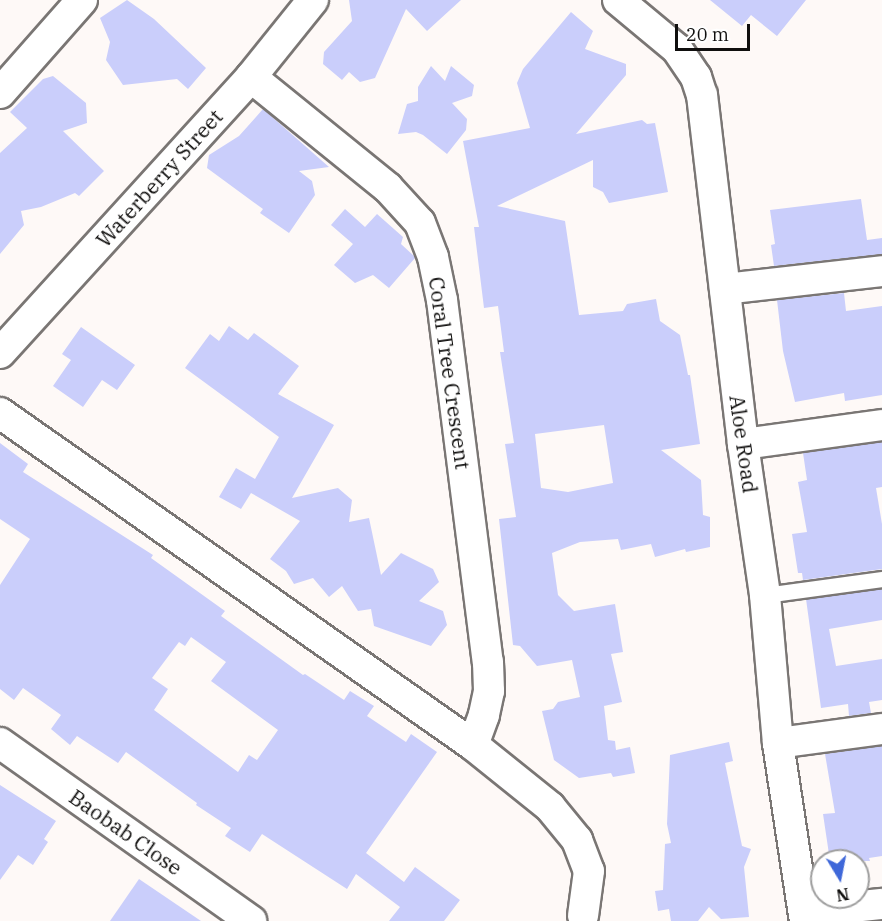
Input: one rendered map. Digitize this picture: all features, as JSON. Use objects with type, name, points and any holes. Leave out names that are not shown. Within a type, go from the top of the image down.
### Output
[{"type":"street","points":[[0,93],[82,0]]},
{"type":"street","name":"Waterberry Street","points":[[0,353],[251,77],[313,0]]},
{"type":"street","name":"Aloe Road","points":[[618,0],[677,49],[696,77],[706,118],[743,444],[765,595],[778,743],[804,916]]},
{"type":"street","name":"Coral Tree Crescent","points":[[251,77],[388,188],[420,223],[433,257],[442,300],[488,662],[489,691],[484,715],[472,745]]},
{"type":"street","points":[[725,289],[882,271]]},
{"type":"street","points":[[0,413],[472,745],[550,807],[577,840],[589,871],[583,916]]},
{"type":"street","points":[[743,444],[882,425]]},
{"type":"street","points":[[778,743],[882,729]]},
{"type":"street","name":"Baobab Close","points":[[0,743],[251,921]]},
{"type":"street","points":[[804,916],[882,904]]},
{"type":"lane","points":[[765,595],[882,579]]},
{"type":"building","points":[[127,0],[154,19],[206,68],[188,89],[177,79],[123,85],[106,60],[110,42],[100,18]]},
{"type":"building","points":[[349,0],[461,0],[427,31],[406,9],[375,78],[360,82],[349,72],[342,80],[323,64],[324,52],[352,21]]},
{"type":"building","points":[[710,0],[806,0],[777,36],[751,15],[742,26]]},
{"type":"building","points":[[571,12],[593,31],[585,49],[626,64],[626,75],[576,134],[642,120],[647,124],[655,123],[668,192],[609,203],[603,192],[593,187],[593,160],[497,206],[565,221],[579,315],[623,311],[627,304],[656,299],[660,321],[680,335],[688,375],[690,375],[700,444],[661,450],[701,480],[703,515],[710,517],[710,547],[686,552],[685,549],[655,557],[651,544],[621,550],[618,539],[580,542],[552,553],[558,595],[574,611],[615,604],[623,652],[611,654],[622,702],[604,706],[608,740],[615,741],[616,750],[630,747],[635,773],[613,777],[611,773],[579,778],[554,760],[542,711],[553,709],[558,702],[580,697],[572,660],[537,666],[520,646],[513,645],[499,519],[516,517],[505,444],[514,443],[500,352],[504,352],[498,306],[484,308],[474,227],[479,227],[463,141],[530,128],[517,83],[523,69]],"holes":[[[604,425],[613,483],[568,492],[541,488],[535,434]]]},
{"type":"building","points":[[431,66],[445,81],[451,66],[474,85],[472,96],[452,103],[467,119],[466,130],[447,154],[416,132],[398,134],[407,104],[418,101],[418,87]]},
{"type":"building","points":[[53,76],[86,103],[87,123],[63,131],[104,171],[79,196],[75,193],[41,207],[21,211],[24,225],[0,254],[0,153],[27,128],[10,112],[43,79]]},
{"type":"building","points":[[263,109],[329,167],[299,171],[312,181],[315,195],[289,233],[260,213],[263,209],[207,168],[209,155],[239,136]]},
{"type":"building","points":[[861,199],[867,240],[882,238],[882,254],[774,266],[771,245],[775,244],[770,210]]},
{"type":"building","points":[[345,209],[365,227],[377,214],[403,237],[401,244],[414,256],[415,258],[389,288],[373,275],[355,283],[334,265],[353,244],[331,225]]},
{"type":"building","points":[[844,293],[846,311],[882,306],[882,395],[845,401],[844,393],[795,402],[783,351],[777,300]]},
{"type":"building","points":[[229,326],[248,340],[254,333],[299,366],[278,394],[334,425],[292,498],[338,488],[352,500],[349,522],[369,518],[381,575],[401,553],[433,569],[439,582],[419,601],[443,611],[447,625],[431,646],[374,626],[371,609],[358,611],[342,586],[329,597],[313,578],[294,584],[286,571],[270,559],[300,521],[251,493],[241,509],[219,497],[236,468],[255,479],[279,437],[185,368],[210,334],[219,341]]},
{"type":"building","points":[[81,327],[135,365],[117,390],[102,380],[83,407],[53,386],[71,360],[62,354]]},
{"type":"building","points":[[882,442],[882,487],[876,488],[882,524],[882,569],[803,580],[802,573],[798,573],[792,534],[807,532],[798,482],[807,480],[803,453]]},
{"type":"building","points":[[0,443],[28,464],[23,472],[153,555],[151,558],[225,611],[221,616],[303,675],[305,674],[344,700],[350,691],[374,706],[367,716],[406,742],[411,734],[437,752],[366,853],[404,882],[415,867],[460,900],[444,921],[389,921],[400,907],[356,874],[347,889],[262,834],[250,852],[225,836],[231,828],[196,805],[197,803],[126,752],[118,763],[77,736],[70,745],[51,729],[61,715],[23,688],[14,700],[0,689],[0,585],[30,539],[0,519]],"holes":[[[191,637],[226,662],[211,681],[278,730],[257,760],[249,755],[238,772],[154,710],[168,689],[152,678],[179,642],[185,646]]]},
{"type":"building","points":[[882,589],[882,620],[829,629],[836,666],[882,659],[882,700],[869,702],[871,713],[849,716],[848,704],[821,708],[806,599]]},
{"type":"building","points":[[729,742],[733,761],[725,763],[742,846],[751,849],[744,867],[749,917],[721,919],[709,907],[698,921],[671,921],[669,909],[658,911],[655,891],[663,890],[665,844],[671,843],[667,824],[670,755]]},
{"type":"building","points":[[882,746],[882,856],[870,858],[870,849],[828,849],[823,814],[835,813],[825,754]]},
{"type":"building","points":[[0,785],[56,821],[44,839],[48,842],[33,865],[18,855],[0,880]]},
{"type":"building","points":[[139,879],[201,921],[110,921]]}]
